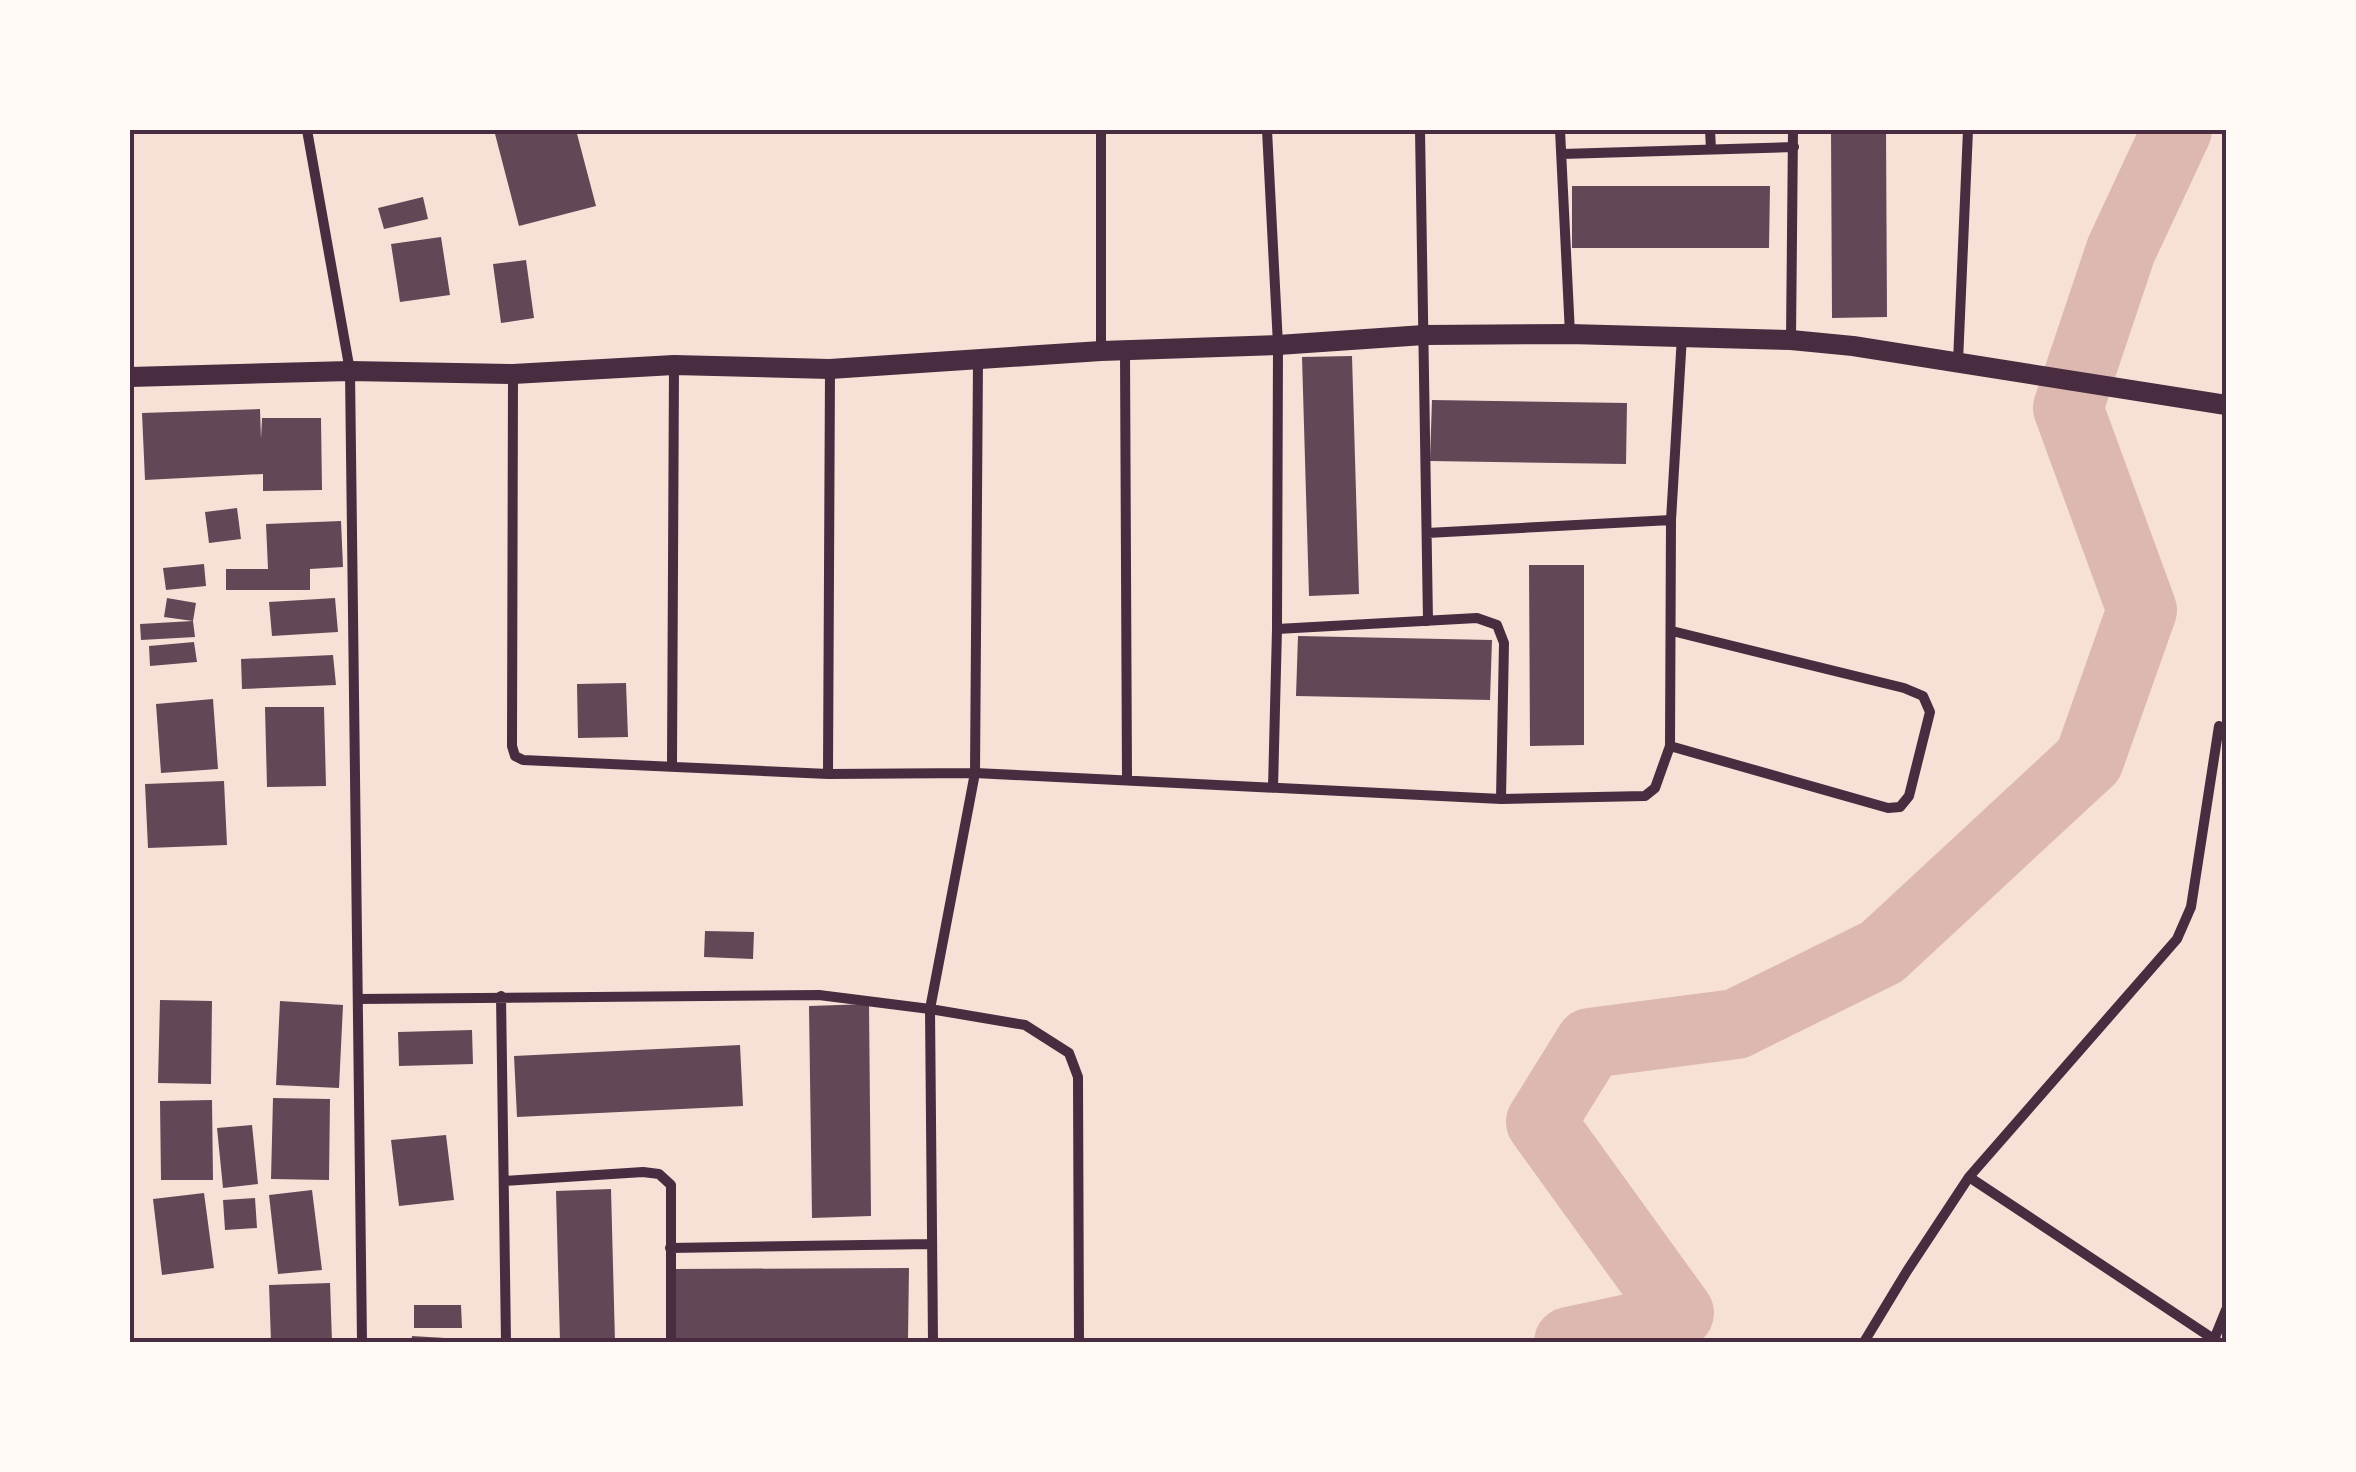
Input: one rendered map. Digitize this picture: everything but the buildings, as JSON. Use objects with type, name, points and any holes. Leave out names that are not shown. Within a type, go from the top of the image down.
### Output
[{"type":"main road","points":[[130,378],[350,371],[512,374],[674,365],[830,369],[1424,335],[1570,334],[1791,340],[1854,346],[2226,404]]},
{"type":"street","points":[[308,130],[350,371],[362,1342]]},
{"type":"street","points":[[1101,130],[1101,351]]},
{"type":"street","points":[[1267,130],[1278,344],[1273,788]]},
{"type":"street","points":[[1420,130],[1428,621]]},
{"type":"street","points":[[1560,130],[1570,334]]},
{"type":"street","points":[[1710,130],[1710,149]]},
{"type":"street","points":[[1791,340],[1793,130]]},
{"type":"street","points":[[1958,362],[1968,130]]},
{"type":"street","points":[[1562,154],[1794,147]]},
{"type":"street","points":[[512,374],[512,746],[516,756],[523,760],[828,774],[975,773],[1501,799],[1645,796],[1655,788],[1670,746],[1672,520],[1682,336]]},
{"type":"street","points":[[1124,352],[1128,780]]},
{"type":"street","points":[[933,1342],[930,1009],[975,773],[978,360]]},
{"type":"street","points":[[672,767],[674,365]]},
{"type":"street","points":[[828,774],[830,369]]},
{"type":"street","points":[[1428,534],[1672,520]]},
{"type":"street","points":[[1277,629],[1477,618],[1497,625],[1504,643],[1501,799]]},
{"type":"street","points":[[1670,746],[1888,808],[1900,806],[1909,796],[1930,712],[1922,696],[1904,688],[1672,631]]},
{"type":"street","points":[[1864,1342],[1969,1177],[2177,939],[2192,906],[2219,726]]},
{"type":"street","points":[[358,999],[819,995],[1025,1025],[1069,1053],[1078,1077],[1079,1342]]},
{"type":"street","points":[[501,996],[506,1342]]},
{"type":"street","points":[[504,1181],[642,1172],[659,1174],[671,1185],[672,1342]]},
{"type":"street","points":[[1969,1177],[2215,1341],[2226,1310]]},
{"type":"street","points":[[670,1248],[932,1244]]},
{"type":"waterway","points":[[1569,1342],[1634,1328],[1679,1313],[1541,1122],[1590,1043],[1736,1024],[1882,952],[2089,760],[2142,610],[2068,408],[2121,250],[2177,130]]}]
